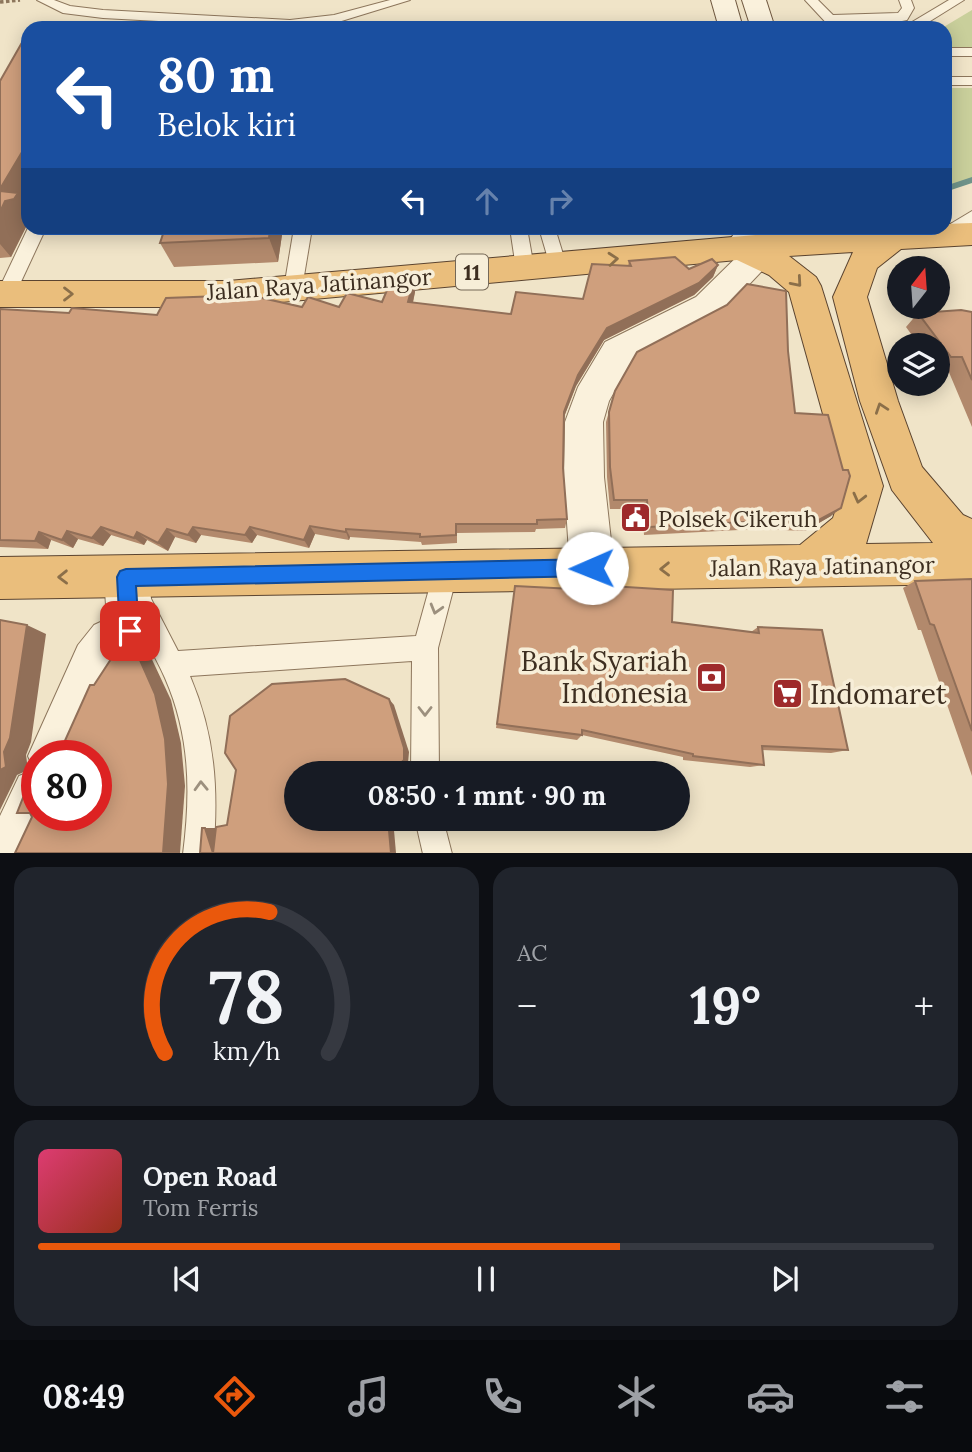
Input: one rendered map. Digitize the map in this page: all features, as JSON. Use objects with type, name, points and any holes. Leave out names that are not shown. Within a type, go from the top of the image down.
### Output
[{"type":"highway","name":"Jalan Raya Jatinangor","points":[[3,294],[228,294],[860,235]]},
{"type":"highway","points":[[882,235],[863,262],[850,297],[879,401],[906,477],[948,528],[972,539]]},
{"type":"highway","points":[[755,244],[804,286],[863,486],[851,530],[807,566]]},
{"type":"highway","name":"Jalan Raya Jatinangor","points":[[0,578],[972,563]]},
{"type":"street","points":[[723,0],[729,21]]},
{"type":"street","points":[[754,0],[761,21]]},
{"type":"street","points":[[592,568],[584,477],[584,422],[591,398],[618,352],[708,306],[755,244]]},
{"type":"street","points":[[60,740],[104,647],[110,641],[122,642],[128,639],[130,631],[126,577]]},
{"type":"street","points":[[10,853],[21,829]]},
{"type":"lane","points":[[43,0],[68,10],[103,14],[234,21]]},
{"type":"lane","points":[[317,21],[335,19],[404,0]]},
{"type":"lane","points":[[811,0],[833,21]]},
{"type":"lane","points":[[857,21],[902,17],[908,8],[905,0]]},
{"type":"lane","points":[[921,21],[958,0]]},
{"type":"lane","points":[[952,52],[972,52]]},
{"type":"lane","points":[[952,81],[972,81]]},
{"type":"lane","points":[[957,235],[972,217]]},
{"type":"lane","points":[[3,294],[33,235]]},
{"type":"lane","points":[[293,288],[302,235]]},
{"type":"lane","points":[[519,235],[524,268]]},
{"type":"lane","points":[[549,235],[557,264]]},
{"type":"lane","points":[[425,761],[425,648],[446,571]]},
{"type":"lane","points":[[126,577],[173,664],[200,746],[202,824],[198,853]]},
{"type":"lane","points":[[173,664],[425,648]]},
{"type":"lane","points":[[432,831],[438,853]]},
{"type":"path","points":[[0,2],[20,0]]},
{"type":"green space","points":[[972,10],[972,47],[952,47],[952,22]]},
{"type":"green space","points":[[952,88],[972,88],[972,180],[952,187]]},
{"type":"building","points":[[21,44],[21,154],[0,189],[0,81]]},
{"type":"building","points":[[0,191],[18,193],[14,199],[5,201],[0,212]]},
{"type":"building","points":[[163,235],[269,235],[269,238],[160,243]]},
{"type":"building","points":[[675,257],[689,269],[712,259],[718,265],[699,283],[607,328],[578,375],[564,412],[563,468],[567,519],[537,520],[537,524],[456,524],[456,535],[420,537],[420,534],[346,529],[346,532],[310,526],[304,540],[250,527],[245,535],[193,527],[188,535],[167,529],[158,543],[137,532],[134,538],[101,527],[92,538],[67,531],[62,540],[39,532],[35,541],[0,540],[0,309],[69,313],[72,308],[157,315],[166,298],[249,295],[302,307],[308,297],[339,307],[347,293],[382,302],[390,283],[414,280],[408,302],[511,314],[516,292],[583,299],[592,264],[631,266],[629,261]]},
{"type":"building","points":[[747,284],[786,291],[788,351],[795,413],[828,415],[843,470],[848,470],[850,476],[841,508],[815,522],[766,521],[649,527],[647,500],[614,500],[610,467],[609,412],[615,391],[637,352],[727,305]]},
{"type":"building","points":[[950,311],[972,312],[972,380],[962,357],[950,356],[950,333],[933,333],[922,319],[950,319]]},
{"type":"building","points":[[972,579],[972,731],[934,625],[930,624],[915,581]]},
{"type":"building","points":[[515,586],[611,591],[611,586],[673,590],[672,622],[759,633],[758,627],[822,630],[848,750],[762,746],[764,765],[693,756],[582,730],[582,735],[497,724]]},
{"type":"building","points":[[0,620],[27,625],[10,738],[4,752],[6,767],[0,770]]},
{"type":"building","points":[[132,642],[155,694],[165,739],[168,784],[163,853],[15,853],[25,831],[112,831],[112,740],[65,740],[90,685],[94,685],[113,656],[128,649]]},
{"type":"building","points":[[345,679],[389,699],[404,748],[404,760],[284,761],[284,831],[389,831],[391,853],[213,853],[216,827],[227,825],[236,770],[225,753],[230,716],[272,684]]},
{"type":"building","points":[[202,828],[205,828],[213,853],[200,853]]},
{"type":"waterway","points":[[952,187],[972,180]]},
{"type":"place","name":"Polsek Cikeruh","points":[[635,518]]},
{"type":"place","name":"Bank Syariah Indonesia","points":[[711,677]]},
{"type":"place","name":"Indomaret","points":[[787,694]]},
{"type":"route","points":[[130,631],[126,577],[592,568]]}]
